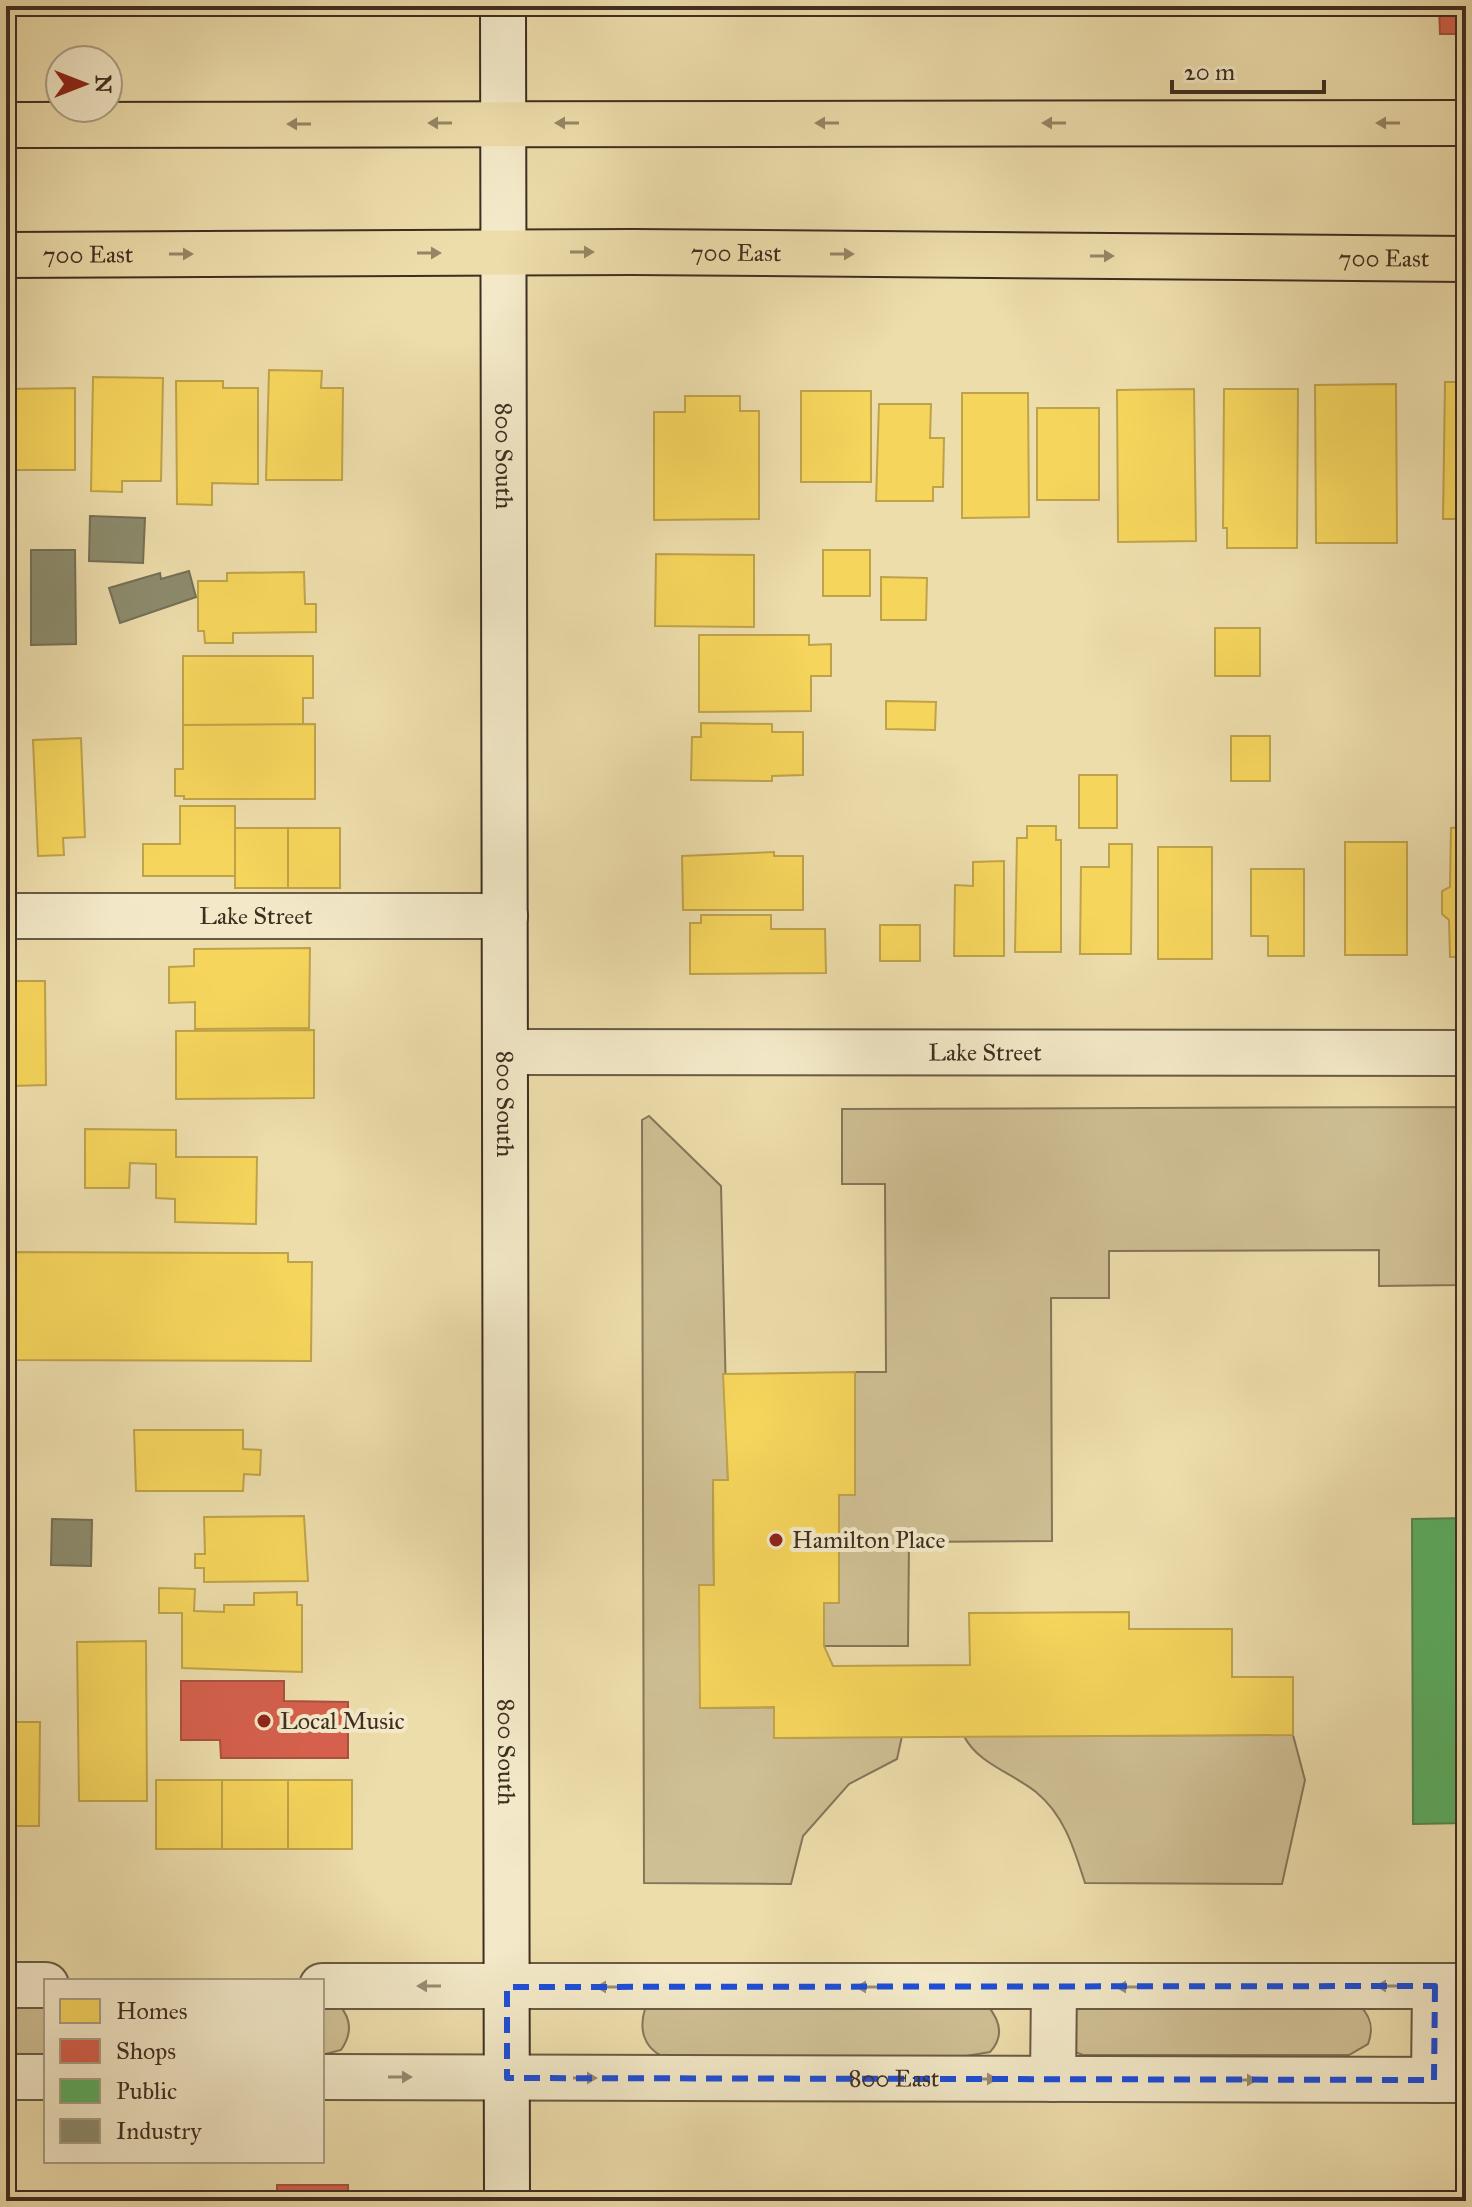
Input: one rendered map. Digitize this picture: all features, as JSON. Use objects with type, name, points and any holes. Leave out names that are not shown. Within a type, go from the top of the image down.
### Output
[{"type":"main road","points":[[6,125],[1466,123]]},
{"type":"main road","points":[[1397,259],[1466,241]]},
{"type":"main road","name":"700 East","points":[[6,255],[504,252],[1466,259]]},
{"type":"street","name":"800 South","points":[[503,6],[507,2201]]},
{"type":"street","name":"Lake Street","points":[[6,916],[505,916]]},
{"type":"street","name":"Lake Street","points":[[505,1052],[1466,1053]]},
{"type":"street","points":[[6,1985],[44,1985]]},
{"type":"street","points":[[324,1986],[1451,1986],[1450,2080]]},
{"type":"street","points":[[1053,2079],[1054,1987]]},
{"type":"street","points":[[6,2077],[44,2077]]},
{"type":"street","name":"800 East","points":[[324,2077],[1450,2080]]},
{"type":"highlighted area","points":[[1435,1986],[1434,2080],[507,2078],[507,1987]]},
{"type":"shaded area","points":[[1463,1107],[1461,1285],[1379,1286],[1379,1250],[1109,1251],[1109,1298],[1051,1298],[1052,1541],[909,1542],[908,1646],[824,1646],[824,1603],[839,1603],[839,1495],[855,1495],[855,1372],[886,1372],[885,1184],[842,1184],[842,1109]]},
{"type":"shaded area","points":[[649,1116],[721,1186],[728,1480],[713,1480],[714,1585],[700,1708],[774,1707],[774,1738],[902,1736],[897,1759],[849,1784],[803,1836],[791,1884],[644,1883],[642,1120]]},
{"type":"shaded area","points":[[1293,1735],[1305,1780],[1282,1884],[1085,1883],[1067,1834],[1046,1801],[978,1754],[964,1736]]},
{"type":"shaded area","points":[[6,2000],[44,2000],[44,2055],[6,2055]]},
{"type":"shaded area","points":[[324,2001],[339,2005],[346,2016],[349,2027],[341,2050],[324,2054]]},
{"type":"shaded area","points":[[662,2001],[987,2005],[998,2022],[999,2034],[990,2052],[966,2056],[662,2056],[650,2048],[642,2023],[645,2009]]},
{"type":"shaded area","points":[[1075,2005],[1359,2005],[1369,2018],[1371,2033],[1368,2044],[1349,2055],[1083,2055],[1075,2052]]},
{"type":"building: Homes","points":[[269,370],[322,371],[321,388],[343,388],[342,480],[266,480]]},
{"type":"building: Homes","points":[[93,377],[163,378],[161,481],[122,481],[122,492],[91,491]]},
{"type":"building: Homes","points":[[176,381],[223,381],[223,388],[258,388],[258,484],[212,483],[212,505],[177,504]]},
{"type":"building: Homes","points":[[1445,382],[1466,382],[1466,519],[1443,519]]},
{"type":"building: Homes","points":[[1396,384],[1397,543],[1316,543],[1315,385]]},
{"type":"building: Homes","points":[[75,388],[75,470],[8,470],[8,389]]},
{"type":"building: Homes","points":[[1194,389],[1196,541],[1118,542],[1117,390]]},
{"type":"building: Homes","points":[[1224,389],[1298,389],[1297,548],[1227,548],[1227,528],[1223,528]]},
{"type":"building: Homes","points":[[801,391],[871,391],[871,482],[801,482]]},
{"type":"building: Homes","points":[[962,393],[1028,393],[1029,517],[962,518]]},
{"type":"building: Homes","points":[[685,396],[740,396],[740,411],[759,411],[759,519],[654,520],[654,412],[685,412]]},
{"type":"building: Homes","points":[[879,404],[931,404],[930,438],[944,438],[943,487],[933,487],[933,501],[876,501]]},
{"type":"building: Homes","points":[[1037,408],[1099,408],[1099,500],[1037,500]]},
{"type":"building: Homes","points":[[823,550],[870,550],[870,596],[823,596]]},
{"type":"building: Homes","points":[[656,554],[754,555],[754,627],[655,626]]},
{"type":"building: Homes","points":[[304,572],[305,604],[316,604],[316,632],[233,633],[233,643],[205,643],[204,631],[198,631],[198,581],[227,581],[227,573]]},
{"type":"building: Homes","points":[[881,577],[927,578],[926,620],[881,620]]},
{"type":"building: Homes","points":[[1215,628],[1260,628],[1260,676],[1215,676]]},
{"type":"building: Homes","points":[[699,635],[809,635],[809,645],[831,644],[831,676],[811,676],[811,711],[699,712]]},
{"type":"building: Homes","points":[[183,656],[313,656],[313,698],[303,698],[303,725],[183,725]]},
{"type":"building: Homes","points":[[886,701],[936,702],[935,730],[886,729]]},
{"type":"building: Homes","points":[[701,723],[772,724],[772,732],[803,732],[803,775],[772,776],[772,781],[691,780],[692,737],[701,737]]},
{"type":"building: Homes","points":[[315,724],[315,799],[184,799],[184,796],[175,796],[175,769],[183,769],[183,725]]},
{"type":"building: Homes","points":[[1231,736],[1270,736],[1270,781],[1231,781]]},
{"type":"building: Homes","points":[[81,738],[85,837],[63,838],[64,855],[38,856],[33,740]]},
{"type":"building: Homes","points":[[6,744],[8,866],[6,866]]},
{"type":"building: Homes","points":[[1079,775],[1117,775],[1117,828],[1079,828]]},
{"type":"building: Homes","points":[[180,806],[235,806],[235,876],[143,876],[143,844],[180,844]]},
{"type":"building: Homes","points":[[1027,826],[1056,826],[1056,840],[1061,840],[1061,952],[1015,952],[1017,838],[1027,838]]},
{"type":"building: Homes","points":[[1466,827],[1466,957],[1450,957],[1449,920],[1442,914],[1442,891],[1450,887],[1451,828]]},
{"type":"building: Homes","points":[[235,828],[288,828],[288,888],[235,888]]},
{"type":"building: Homes","points":[[288,828],[340,828],[340,888],[288,888]]},
{"type":"building: Homes","points":[[1345,842],[1407,842],[1407,955],[1345,955]]},
{"type":"building: Homes","points":[[1109,844],[1132,844],[1131,954],[1080,954],[1081,867],[1109,867]]},
{"type":"building: Homes","points":[[1158,847],[1212,847],[1212,959],[1158,959]]},
{"type":"building: Homes","points":[[774,852],[774,856],[803,856],[803,910],[683,910],[682,856]]},
{"type":"building: Homes","points":[[1004,861],[1004,956],[954,956],[955,885],[973,886],[973,862]]},
{"type":"building: Homes","points":[[1251,869],[1304,869],[1304,956],[1268,956],[1268,936],[1251,936]]},
{"type":"building: Homes","points":[[701,915],[771,915],[771,929],[825,929],[826,973],[690,974],[690,923],[701,923]]},
{"type":"building: Homes","points":[[880,925],[920,925],[920,961],[880,961]]},
{"type":"building: Homes","points":[[310,948],[309,1028],[195,1029],[195,1002],[169,1003],[169,967],[194,966],[194,949]]},
{"type":"building: Homes","points":[[6,981],[45,981],[46,1085],[11,1086],[11,1074],[6,1074]]},
{"type":"building: Homes","points":[[314,1030],[314,1098],[176,1099],[176,1031]]},
{"type":"building: Homes","points":[[85,1129],[176,1130],[176,1157],[257,1157],[256,1224],[175,1222],[175,1199],[156,1198],[156,1164],[130,1163],[129,1188],[85,1188]]},
{"type":"building: Homes","points":[[6,1252],[288,1253],[288,1262],[312,1262],[311,1361],[6,1360]]},
{"type":"building: Homes","name":"Hamilton Place","points":[[855,1372],[855,1495],[839,1495],[839,1603],[824,1603],[824,1646],[833,1666],[970,1665],[969,1613],[1129,1612],[1129,1629],[1232,1629],[1232,1677],[1293,1677],[1293,1735],[774,1738],[774,1707],[700,1708],[699,1585],[714,1585],[713,1480],[728,1480],[723,1374]]},
{"type":"building: Homes","points":[[134,1430],[243,1430],[243,1449],[261,1450],[260,1475],[244,1474],[243,1491],[136,1491]]},
{"type":"building: Homes","points":[[304,1516],[308,1581],[204,1582],[204,1568],[195,1568],[195,1554],[205,1554],[204,1517]]},
{"type":"building: Homes","points":[[159,1588],[195,1589],[194,1611],[224,1612],[224,1605],[254,1605],[254,1593],[297,1592],[297,1605],[302,1605],[302,1672],[182,1668],[182,1613],[159,1613]]},
{"type":"building: Homes","points":[[146,1641],[147,1801],[79,1801],[77,1642]]},
{"type":"building: Homes","points":[[6,1722],[40,1722],[39,1826],[6,1826]]},
{"type":"building: Homes","points":[[156,1780],[222,1780],[222,1849],[156,1849]]},
{"type":"building: Homes","points":[[222,1780],[288,1780],[288,1849],[222,1849]]},
{"type":"building: Homes","points":[[288,1780],[352,1780],[352,1849],[288,1849]]},
{"type":"building: Shops","points":[[1439,6],[1466,6],[1466,34],[1440,34]]},
{"type":"building: Shops","name":"Local Music","points":[[181,1681],[284,1681],[284,1701],[348,1702],[348,1758],[221,1758],[220,1740],[181,1740]]},
{"type":"building: Shops","points":[[277,2185],[348,2185],[348,2201],[277,2201]]},
{"type":"building: Public","points":[[1466,1518],[1466,1823],[1413,1824],[1412,1519]]},
{"type":"building: Industry","points":[[90,516],[145,518],[143,563],[89,561]]},
{"type":"building: Industry","points":[[31,550],[75,550],[76,644],[31,645]]},
{"type":"building: Industry","points":[[189,571],[196,597],[120,623],[109,588],[160,573],[161,579]]},
{"type":"building: Industry","points":[[52,1519],[92,1520],[91,1566],[51,1565]]},
{"type":"place","name":"Hamilton Place","points":[[776,1540]]},
{"type":"place","name":"Local Music","points":[[264,1721]]}]
